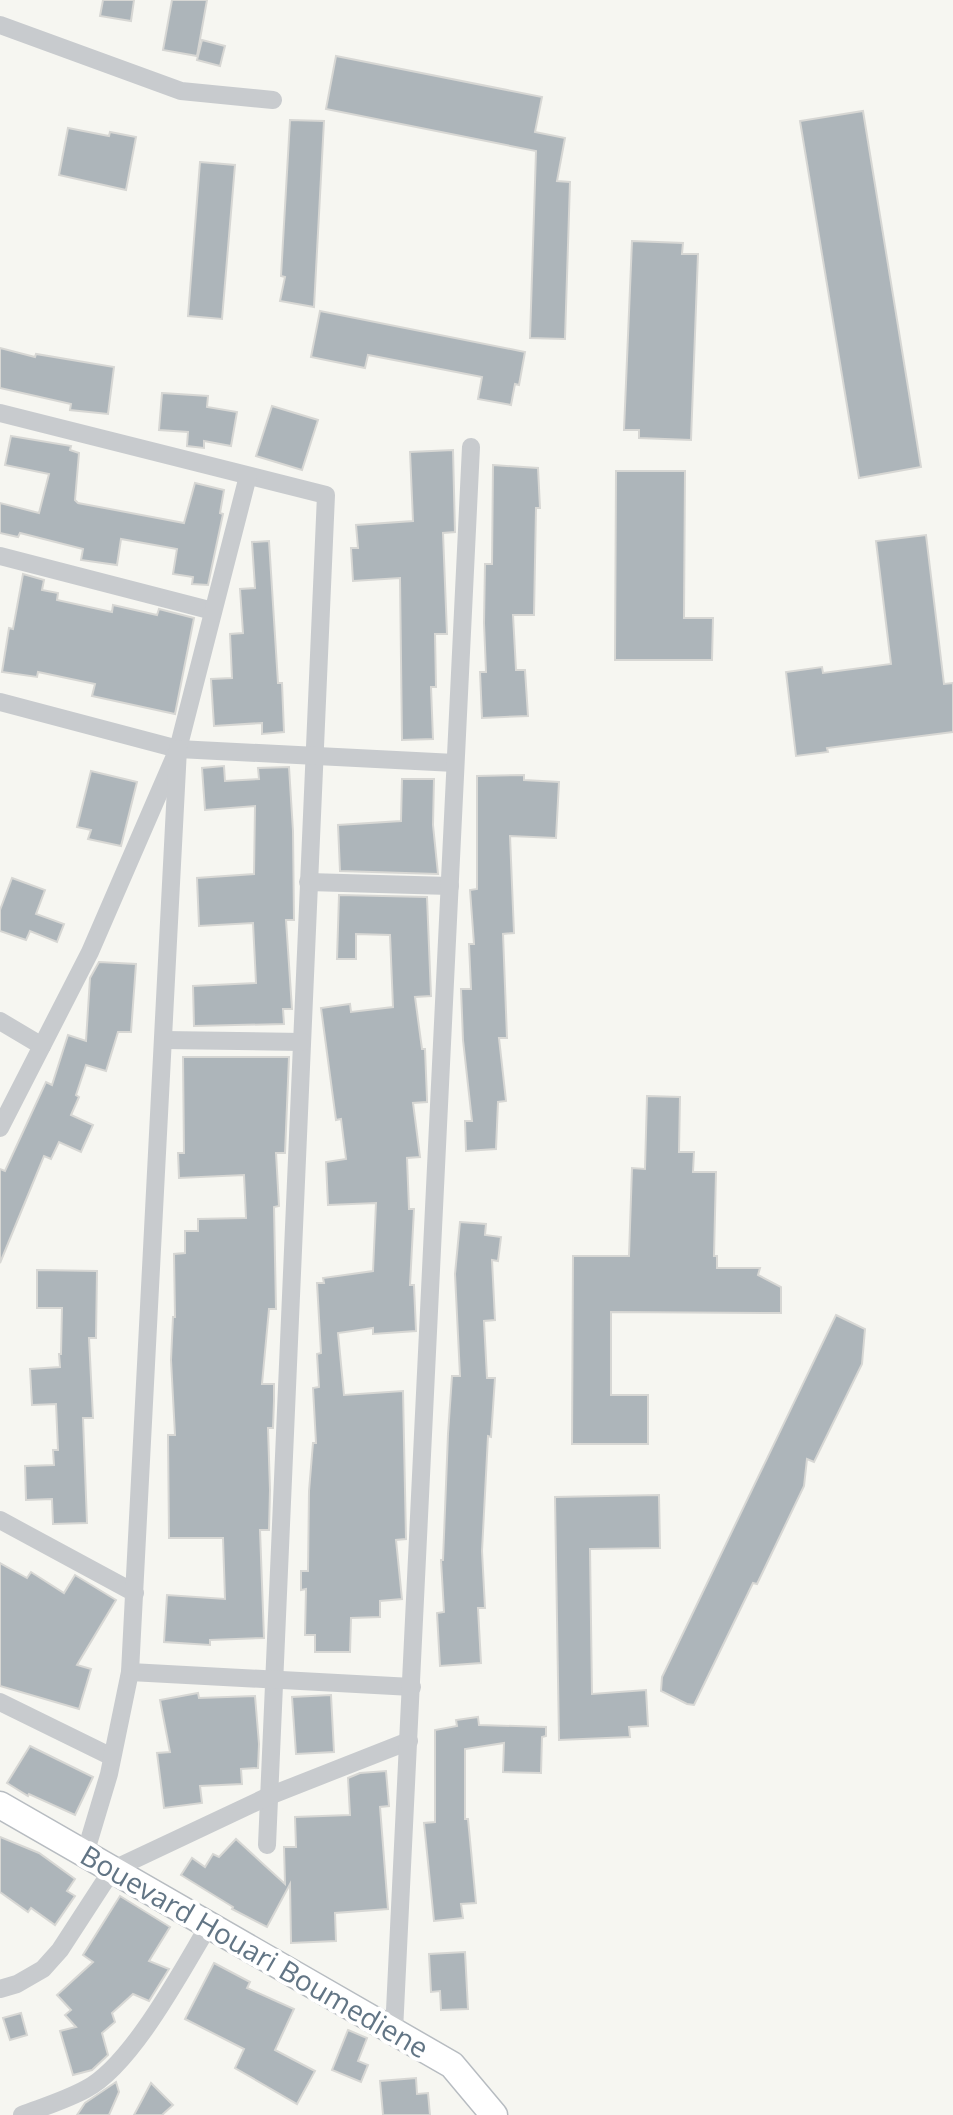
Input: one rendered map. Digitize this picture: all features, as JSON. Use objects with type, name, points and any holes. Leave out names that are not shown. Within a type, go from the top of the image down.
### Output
[{"type":"street","points":[[0,25],[181,91],[273,100]]},
{"type":"street","points":[[0,413],[326,495],[267,1845]]},
{"type":"street","points":[[394,2031],[471,447]]},
{"type":"street","points":[[0,1128],[90,952],[178,749],[248,476]]},
{"type":"street","points":[[0,556],[213,611]]},
{"type":"street","points":[[0,702],[178,749],[455,763]]},
{"type":"street","points":[[85,1854],[112,1757],[130,1672],[178,749]]},
{"type":"street","points":[[308,882],[450,886]]},
{"type":"street","points":[[0,1021],[42,1046]]},
{"type":"street","points":[[164,1040],[302,1042]]},
{"type":"street","points":[[0,1520],[135,1593]]},
{"type":"street","points":[[130,1672],[412,1687]]},
{"type":"street","points":[[0,1702],[112,1757]]},
{"type":"street","points":[[0,1989],[17,1984],[43,1969],[60,1950],[112,1870],[269,1796],[409,1741]]},
{"type":"street","name":"Bouevard Houari Boumediene","points":[[0,1805],[452,2065],[494,2115]]},
{"type":"street","points":[[22,2115],[88,2088],[110,2070],[154,2016],[209,1925]]},
{"type":"building","points":[[103,0],[134,0],[131,21],[100,16]]},
{"type":"building","points":[[172,0],[207,0],[197,56],[163,50]]},
{"type":"building","points":[[202,40],[225,46],[220,66],[197,60]]},
{"type":"building","points":[[336,56],[542,97],[535,132],[565,138],[557,181],[570,182],[565,339],[530,338],[536,151],[326,109]]},
{"type":"building","points":[[863,111],[921,467],[859,478],[800,121]]},
{"type":"building","points":[[290,120],[324,121],[314,307],[280,301],[285,277],[281,276]]},
{"type":"building","points":[[68,128],[109,136],[110,132],[136,137],[126,190],[59,175]]},
{"type":"building","points":[[200,162],[235,165],[222,319],[188,316]]},
{"type":"building","points":[[632,241],[683,243],[682,254],[698,254],[691,440],[639,438],[639,430],[624,430]]},
{"type":"building","points":[[320,311],[525,352],[519,385],[515,384],[511,405],[478,399],[482,377],[368,355],[365,368],[311,357]]},
{"type":"building","points":[[0,348],[35,357],[36,354],[114,367],[108,414],[70,410],[71,404],[0,388]]},
{"type":"building","points":[[162,393],[208,396],[207,407],[237,412],[231,446],[204,441],[204,448],[187,446],[188,432],[159,430]]},
{"type":"building","points":[[272,406],[318,420],[302,470],[256,456]]},
{"type":"building","points":[[11,436],[71,446],[70,450],[79,453],[75,500],[78,503],[184,523],[195,483],[224,490],[220,513],[223,514],[208,585],[192,584],[193,577],[173,574],[177,549],[121,539],[117,565],[81,560],[83,549],[20,533],[18,537],[0,533],[0,503],[39,513],[49,474],[5,465]]},
{"type":"building","points":[[453,450],[455,532],[443,533],[447,634],[435,634],[436,687],[431,687],[433,739],[402,740],[400,578],[353,581],[351,548],[358,548],[356,525],[413,521],[410,452]]},
{"type":"building","points":[[493,465],[538,468],[540,508],[536,508],[534,615],[513,615],[516,670],[525,670],[528,716],[482,718],[480,672],[486,672],[485,564],[492,564]]},
{"type":"building","points":[[616,471],[685,471],[684,618],[713,618],[712,660],[615,660]]},
{"type":"building","points":[[926,535],[944,684],[953,683],[953,732],[827,748],[828,752],[796,756],[786,672],[822,667],[823,673],[891,664],[876,541]]},
{"type":"building","points":[[269,541],[284,732],[262,734],[262,723],[214,726],[211,679],[232,678],[230,634],[243,633],[240,589],[255,588],[252,542]]},
{"type":"building","points":[[23,574],[44,580],[42,590],[58,593],[57,600],[112,612],[113,605],[157,615],[159,609],[194,618],[175,714],[92,696],[95,684],[38,672],[37,677],[2,672]]},
{"type":"building","points":[[224,766],[225,781],[259,779],[258,768],[289,767],[294,920],[286,920],[292,1009],[283,1009],[284,1024],[194,1026],[193,986],[256,983],[253,923],[199,926],[197,878],[254,874],[255,806],[205,810],[202,768]]},
{"type":"building","points":[[91,771],[137,782],[121,846],[88,839],[91,830],[77,827]]},
{"type":"building","points":[[524,775],[524,780],[559,782],[556,838],[510,836],[514,933],[503,934],[507,1038],[499,1038],[506,1101],[498,1102],[496,1149],[466,1151],[465,1121],[472,1121],[461,989],[471,989],[469,944],[474,944],[470,890],[477,889],[477,776]]},
{"type":"building","points":[[402,779],[434,779],[433,825],[438,874],[340,871],[338,825],[401,821]]},
{"type":"building","points":[[12,878],[45,890],[36,914],[64,924],[57,942],[30,931],[26,940],[0,931],[0,910]]},
{"type":"building","points":[[339,895],[427,897],[431,996],[415,997],[422,1049],[425,1049],[427,1102],[413,1103],[420,1157],[407,1158],[409,1209],[414,1209],[410,1285],[414,1285],[416,1331],[373,1334],[373,1328],[338,1333],[344,1395],[403,1391],[406,1539],[396,1540],[402,1599],[380,1601],[380,1617],[351,1618],[350,1652],[315,1652],[315,1635],[305,1635],[306,1589],[301,1590],[301,1571],[308,1571],[309,1491],[313,1443],[316,1443],[313,1388],[319,1387],[317,1354],[321,1353],[317,1283],[324,1283],[323,1278],[373,1271],[376,1203],[328,1205],[326,1162],[346,1159],[341,1119],[336,1120],[321,1008],[350,1004],[351,1012],[393,1007],[390,935],[356,934],[356,959],[337,959]]},
{"type":"building","points":[[99,962],[136,964],[131,1032],[118,1032],[106,1071],[86,1065],[76,1095],[79,1097],[71,1115],[93,1125],[81,1152],[59,1142],[51,1159],[44,1156],[0,1263],[0,1169],[5,1171],[46,1082],[52,1085],[68,1035],[86,1041],[90,978]]},
{"type":"building","points":[[183,1057],[289,1057],[285,1153],[276,1153],[279,1206],[274,1207],[276,1309],[269,1309],[262,1384],[274,1384],[273,1428],[268,1428],[269,1530],[260,1530],[264,1638],[210,1640],[210,1645],[164,1642],[167,1595],[225,1599],[223,1538],[169,1538],[168,1435],[175,1435],[171,1360],[175,1317],[174,1254],[185,1253],[185,1231],[198,1231],[198,1219],[246,1218],[244,1175],[179,1178],[178,1153],[184,1153]]},
{"type":"building","points":[[647,1096],[680,1097],[679,1152],[694,1152],[693,1172],[716,1172],[714,1256],[717,1256],[717,1268],[760,1268],[758,1275],[781,1287],[781,1313],[611,1312],[611,1395],[648,1395],[648,1444],[572,1444],[573,1256],[629,1256],[632,1168],[645,1169]]},
{"type":"building","points":[[460,1222],[486,1224],[485,1235],[501,1237],[498,1261],[492,1260],[495,1320],[484,1321],[487,1378],[495,1378],[491,1437],[488,1436],[482,1551],[485,1608],[478,1608],[481,1663],[440,1666],[437,1613],[444,1612],[441,1560],[452,1376],[460,1376],[455,1274]]},
{"type":"building","points":[[37,1270],[97,1271],[96,1338],[89,1338],[93,1418],[83,1418],[87,1523],[53,1524],[52,1499],[26,1500],[25,1466],[54,1465],[53,1450],[58,1450],[56,1404],[32,1405],[30,1369],[60,1367],[61,1354],[62,1308],[37,1308]]},
{"type":"building","points":[[836,1315],[865,1329],[862,1364],[814,1462],[807,1459],[804,1486],[757,1584],[753,1583],[694,1705],[687,1704],[661,1691],[662,1677]]},
{"type":"building","points":[[659,1495],[660,1548],[590,1549],[592,1694],[646,1690],[648,1726],[629,1727],[630,1737],[559,1740],[555,1497]]},
{"type":"building","points":[[0,1563],[27,1578],[31,1572],[64,1593],[75,1575],[116,1600],[77,1665],[91,1669],[79,1709],[0,1686]]},
{"type":"building","points":[[198,1693],[199,1698],[255,1696],[258,1768],[241,1769],[242,1784],[200,1786],[202,1803],[164,1808],[157,1753],[170,1752],[160,1700]]},
{"type":"building","points":[[331,1695],[334,1752],[296,1754],[292,1697]]},
{"type":"building","points":[[478,1717],[479,1725],[546,1727],[546,1736],[542,1737],[541,1773],[503,1772],[504,1743],[465,1749],[465,1819],[468,1819],[476,1903],[461,1904],[463,1918],[434,1921],[424,1823],[435,1822],[435,1730],[457,1726],[456,1720]]},
{"type":"building","points":[[30,1746],[93,1777],[75,1815],[28,1796],[7,1783]]},
{"type":"building","points":[[386,1771],[389,1806],[380,1807],[388,1909],[335,1913],[336,1941],[291,1943],[290,1884],[267,1927],[232,1909],[181,1875],[192,1858],[205,1867],[213,1854],[219,1857],[236,1839],[285,1884],[284,1847],[296,1847],[295,1817],[350,1815],[348,1778],[360,1773]]},
{"type":"building","points":[[0,1837],[39,1853],[75,1879],[67,1891],[75,1896],[55,1925],[31,1908],[28,1912],[0,1892]]},
{"type":"building","points":[[120,1896],[170,1927],[149,1961],[169,1969],[149,2001],[133,1994],[112,2013],[115,2022],[102,2033],[108,2055],[92,2070],[73,2075],[60,2031],[76,2027],[65,2015],[71,2010],[57,1995],[93,1962],[83,1955]]},
{"type":"building","points":[[465,1952],[468,2009],[441,2010],[440,1991],[431,1992],[429,1954]]},
{"type":"building","points":[[214,1963],[250,1982],[247,1988],[294,2009],[275,2050],[315,2071],[297,2104],[235,2068],[244,2049],[185,2019]]},
{"type":"building","points":[[21,2013],[27,2035],[10,2040],[3,2018]]},
{"type":"building","points":[[348,2030],[367,2038],[358,2061],[368,2065],[361,2082],[332,2070]]},
{"type":"building","points":[[416,2078],[417,2094],[428,2093],[430,2115],[383,2115],[380,2081]]},
{"type":"building","points":[[116,2082],[119,2092],[109,2115],[77,2115],[85,2103]]},
{"type":"building","points":[[151,2083],[173,2105],[162,2115],[134,2115]]}]
